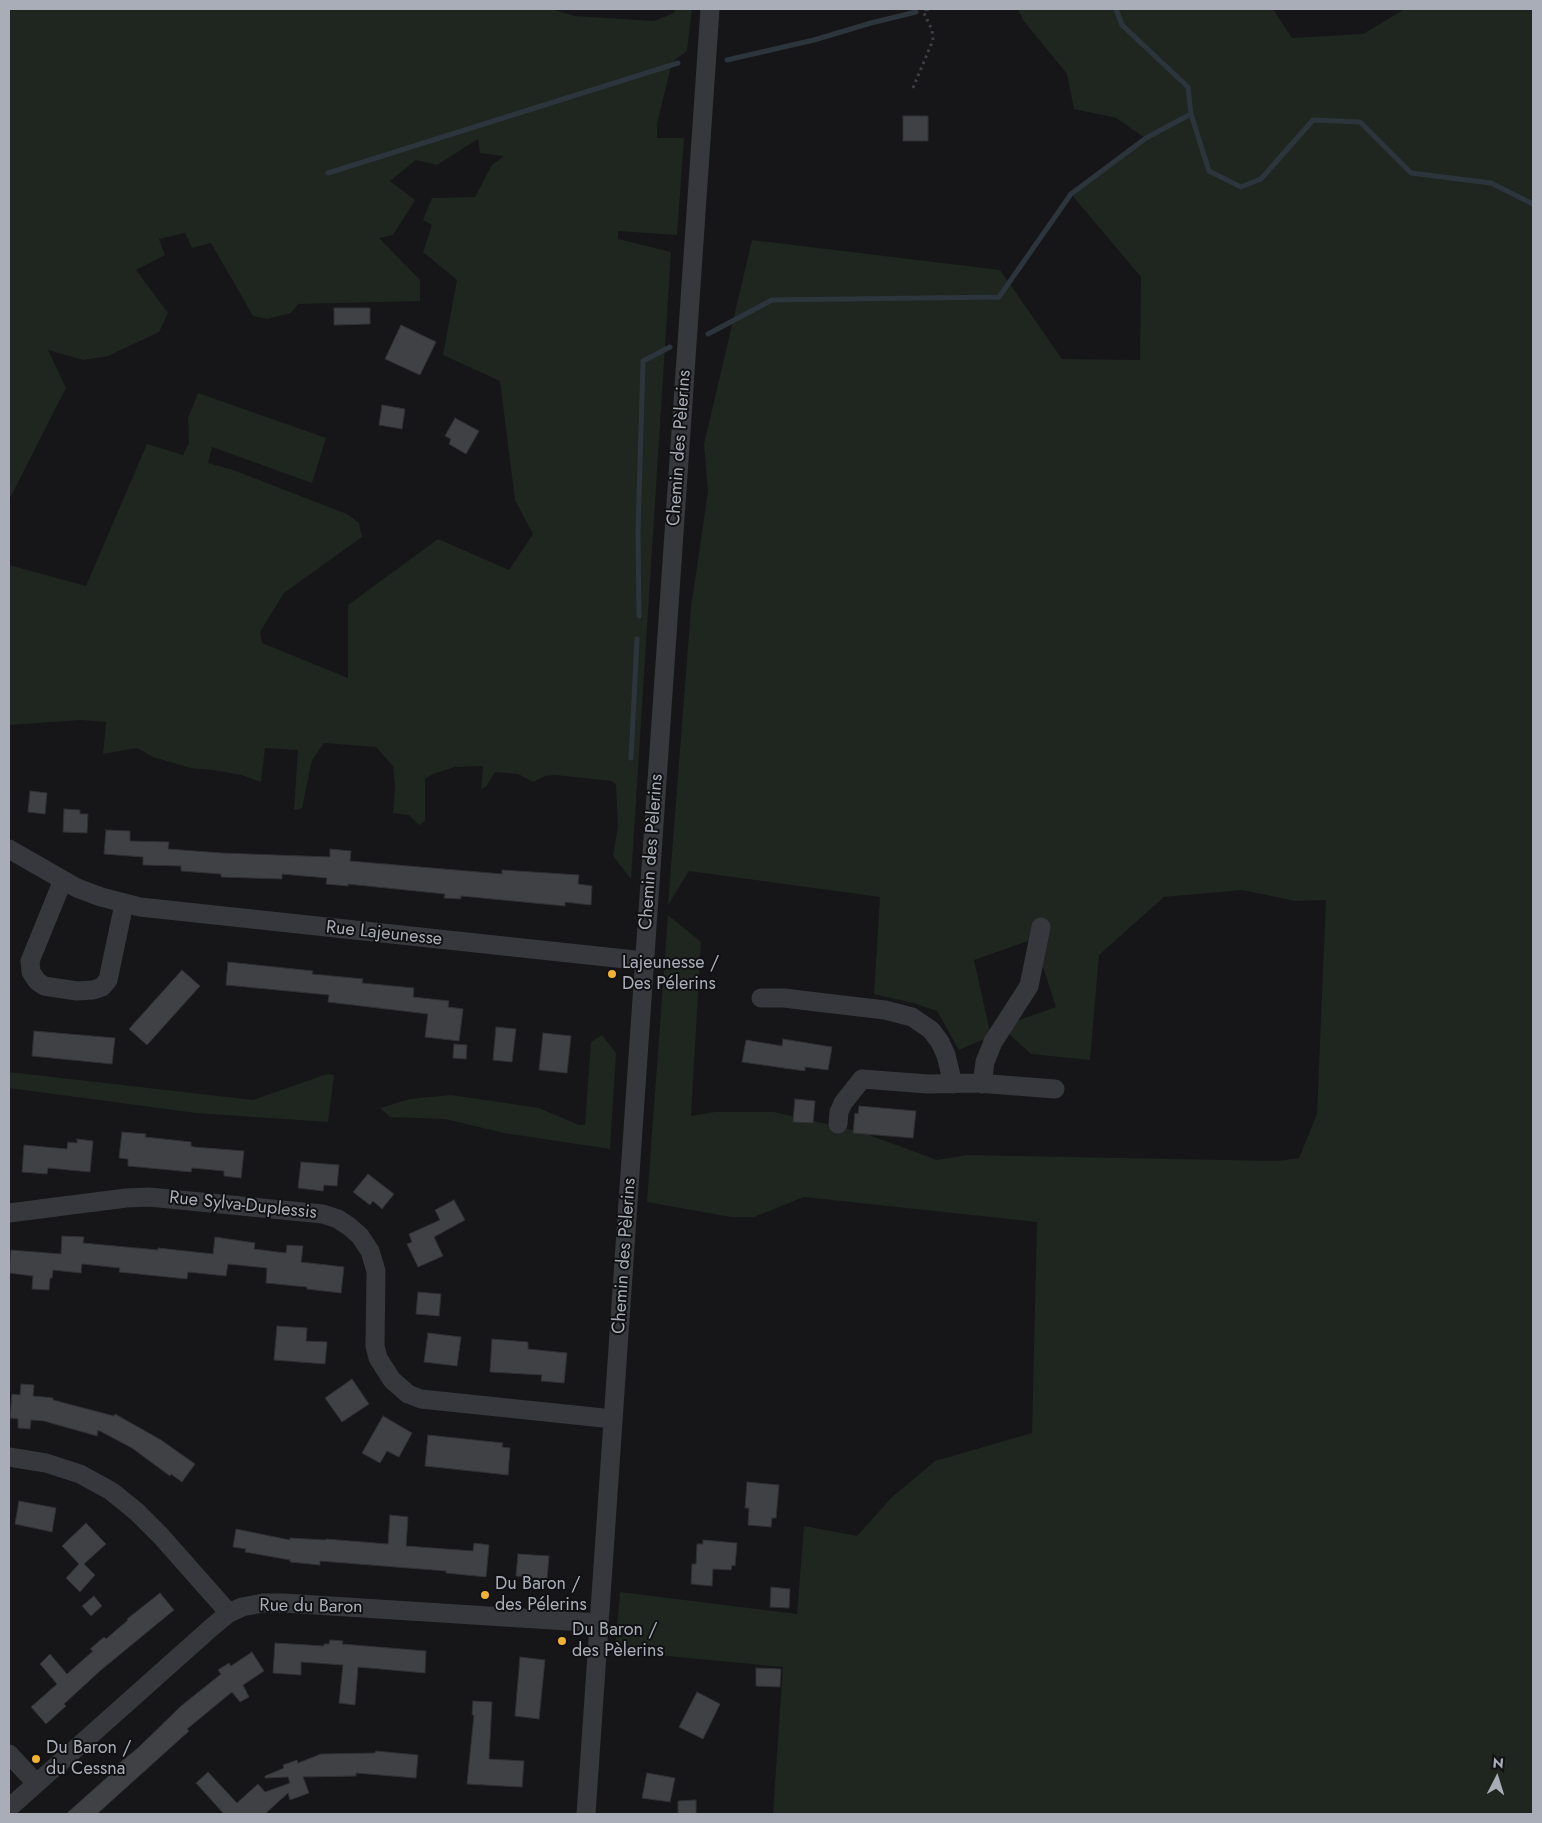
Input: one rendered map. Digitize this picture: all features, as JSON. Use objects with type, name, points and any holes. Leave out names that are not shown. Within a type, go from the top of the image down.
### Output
[{"type":"street","name":"Chemin des Pèlerins","points":[[586,1814],[710,9]]},
{"type":"street","name":"Rue Lajeunesse","points":[[9,850],[77,888],[140,908],[644,961]]},
{"type":"street","points":[[63,880],[30,961],[31,972],[37,981],[44,986],[77,991],[93,990],[102,987],[108,980],[124,904]]},
{"type":"street","points":[[982,1084],[985,1062],[994,1042],[1028,986],[1041,927]]},
{"type":"street","points":[[761,998],[784,998],[817,1002],[896,1012],[912,1017],[926,1025],[940,1042],[946,1055],[952,1084]]},
{"type":"street","points":[[838,1124],[839,1112],[843,1103],[862,1079],[1055,1089]]},
{"type":"street","name":"Rue Sylva-Duplessis","points":[[9,1213],[126,1198],[149,1197],[323,1214],[338,1219],[360,1236],[370,1251],[376,1270],[375,1346],[378,1358],[392,1380],[408,1394],[421,1399],[613,1419]]},
{"type":"street","points":[[9,1457],[46,1463],[80,1474],[111,1491],[138,1512],[229,1613]]},
{"type":"street","name":"Rue du Baron","points":[[9,1808],[229,1613],[242,1608],[263,1603],[284,1603],[599,1624]]},
{"type":"street","points":[[9,1754],[36,1783]]},
{"type":"path","points":[[913,88],[933,40],[932,30],[922,9]]},
{"type":"shaded area","points":[[9,9],[550,9],[575,16],[654,21],[674,13],[676,9],[692,9],[687,51],[672,62],[657,124],[657,138],[684,138],[677,235],[618,231],[618,239],[671,252],[631,879],[613,856],[618,826],[616,785],[612,781],[555,775],[545,776],[533,782],[518,774],[495,772],[486,787],[481,789],[483,766],[455,767],[433,774],[425,779],[425,821],[419,825],[409,815],[393,813],[395,786],[393,766],[376,747],[324,743],[312,760],[302,808],[294,810],[298,750],[265,748],[261,782],[241,775],[191,768],[153,757],[137,748],[103,754],[106,722],[81,720],[9,725],[9,565],[86,586],[147,444],[183,455],[189,443],[188,418],[198,393],[326,438],[312,483],[212,447],[208,463],[233,470],[347,514],[359,523],[362,537],[284,593],[260,632],[262,643],[348,678],[348,605],[438,539],[509,570],[533,534],[515,500],[500,381],[443,355],[457,280],[423,252],[432,225],[423,220],[432,198],[475,197],[492,165],[504,156],[480,153],[478,139],[437,165],[416,160],[390,181],[415,200],[393,235],[379,238],[420,280],[420,301],[298,304],[291,313],[267,319],[253,316],[211,243],[192,248],[185,233],[159,239],[165,255],[136,270],[168,313],[159,332],[108,356],[83,360],[48,350],[66,388],[9,500]]},
{"type":"shaded area","points":[[1018,9],[1273,9],[1292,38],[1363,34],[1405,9],[1533,9],[1533,1814],[773,1814],[783,1667],[615,1651],[620,1592],[797,1614],[804,1526],[857,1536],[891,1498],[935,1461],[1032,1433],[1037,1222],[804,1197],[754,1217],[731,1217],[647,1202],[668,915],[701,942],[691,1116],[715,1112],[774,1112],[861,1132],[937,1160],[967,1155],[1278,1161],[1299,1158],[1317,1114],[1326,900],[1295,901],[1242,890],[1164,897],[1099,955],[1090,1060],[1031,1054],[1008,1033],[1008,1024],[1056,1007],[1034,939],[974,960],[991,1036],[959,1050],[937,1011],[874,994],[880,897],[689,871],[668,905],[691,608],[708,491],[704,444],[752,240],[1000,270],[1062,359],[1140,360],[1141,277],[1071,194],[1145,138],[1116,118],[1074,109],[1067,74],[1023,20]]},
{"type":"shaded area","points":[[602,1035],[616,1053],[610,1149],[504,1133],[445,1119],[390,1117],[380,1108],[410,1099],[451,1095],[539,1108],[579,1125],[585,1125],[591,1042]]},
{"type":"shaded area","points":[[9,1072],[253,1100],[327,1074],[334,1075],[328,1122],[196,1113],[9,1088]]},
{"type":"building","points":[[903,116],[928,116],[928,141],[903,141]]},
{"type":"building","points":[[334,308],[370,308],[370,324],[334,325]]},
{"type":"building","points":[[401,325],[436,342],[420,375],[385,359]]},
{"type":"building","points":[[382,405],[405,409],[402,429],[379,425]]},
{"type":"building","points":[[455,418],[479,431],[466,454],[449,444],[451,439],[445,436]]},
{"type":"building","points":[[30,791],[47,793],[45,814],[28,812]]},
{"type":"building","points":[[64,809],[80,810],[80,814],[88,814],[87,833],[63,832]]},
{"type":"building","points":[[106,830],[130,831],[130,841],[169,842],[168,849],[330,857],[330,849],[351,851],[350,861],[502,874],[502,870],[579,875],[578,884],[592,886],[591,905],[565,902],[565,906],[461,896],[461,899],[444,898],[445,894],[348,884],[348,886],[326,884],[327,878],[282,874],[282,879],[221,877],[221,874],[181,871],[181,866],[143,865],[143,857],[104,854]]},
{"type":"building","points":[[228,962],[313,971],[312,974],[363,979],[362,983],[414,988],[413,997],[449,1001],[448,1007],[463,1009],[459,1041],[425,1037],[428,1014],[328,1002],[329,995],[226,985]]},
{"type":"building","points":[[182,970],[200,986],[147,1045],[129,1029]]},
{"type":"building","points":[[496,1027],[516,1029],[512,1062],[493,1060]]},
{"type":"building","points":[[34,1031],[115,1038],[112,1064],[32,1056]]},
{"type":"building","points":[[543,1033],[571,1036],[567,1073],[539,1070]]},
{"type":"building","points":[[783,1039],[832,1047],[828,1070],[805,1067],[805,1071],[742,1062],[746,1040],[782,1046]]},
{"type":"building","points":[[454,1044],[467,1045],[466,1059],[453,1058]]},
{"type":"building","points":[[795,1099],[815,1101],[813,1123],[793,1122]]},
{"type":"building","points":[[859,1106],[916,1111],[913,1138],[853,1133],[855,1113],[858,1114]]},
{"type":"building","points":[[122,1132],[146,1134],[145,1137],[191,1142],[191,1146],[194,1147],[244,1151],[241,1178],[224,1176],[224,1171],[192,1168],[191,1172],[128,1166],[128,1159],[119,1158]]},
{"type":"building","points":[[77,1139],[93,1141],[90,1172],[48,1168],[47,1174],[22,1172],[24,1145],[67,1149],[68,1142],[77,1143]]},
{"type":"building","points":[[301,1162],[339,1165],[337,1186],[324,1185],[323,1191],[298,1188]]},
{"type":"building","points":[[368,1174],[394,1194],[382,1209],[373,1201],[370,1205],[353,1192]]},
{"type":"building","points":[[454,1200],[465,1220],[434,1237],[443,1256],[418,1267],[407,1244],[412,1242],[409,1234],[440,1220],[435,1210]]},
{"type":"building","points":[[62,1236],[84,1237],[83,1243],[213,1254],[215,1237],[255,1243],[254,1249],[286,1253],[287,1245],[303,1246],[301,1262],[344,1267],[341,1293],[266,1283],[267,1268],[228,1264],[226,1276],[188,1272],[187,1279],[119,1272],[120,1268],[82,1264],[81,1273],[53,1270],[49,1290],[32,1289],[33,1276],[9,1273],[11,1250],[61,1254]]},
{"type":"building","points":[[418,1292],[441,1294],[439,1316],[416,1314]]},
{"type":"building","points":[[277,1326],[307,1328],[306,1341],[327,1342],[325,1364],[274,1360]]},
{"type":"building","points":[[428,1333],[461,1337],[457,1366],[424,1362]]},
{"type":"building","points":[[492,1339],[528,1342],[528,1349],[567,1353],[564,1383],[541,1381],[542,1375],[490,1372]]},
{"type":"building","points":[[352,1379],[369,1404],[342,1422],[325,1398]]},
{"type":"building","points":[[21,1384],[34,1385],[33,1396],[53,1398],[53,1400],[114,1416],[115,1414],[161,1440],[195,1464],[182,1482],[171,1474],[170,1476],[132,1448],[98,1430],[97,1436],[44,1421],[31,1420],[30,1429],[18,1428],[18,1419],[10,1418],[12,1394],[20,1395]]},
{"type":"building","points":[[383,1416],[412,1433],[399,1457],[387,1451],[380,1463],[362,1453]]},
{"type":"building","points":[[428,1435],[503,1443],[502,1447],[510,1448],[508,1475],[425,1466]]},
{"type":"building","points":[[747,1482],[779,1485],[776,1518],[772,1518],[771,1527],[748,1525],[749,1508],[745,1508]]},
{"type":"building","points":[[19,1501],[56,1508],[52,1532],[15,1524]]},
{"type":"building","points":[[390,1515],[408,1517],[406,1546],[473,1551],[474,1543],[489,1545],[486,1577],[446,1573],[446,1571],[320,1561],[320,1565],[290,1562],[290,1560],[245,1552],[246,1549],[233,1547],[236,1529],[290,1540],[290,1538],[326,1539],[388,1544]]},
{"type":"building","points":[[86,1523],[106,1544],[84,1564],[95,1575],[80,1592],[66,1578],[79,1564],[62,1546]]},
{"type":"building","points":[[703,1540],[737,1543],[735,1566],[732,1565],[731,1570],[713,1569],[712,1586],[691,1584],[692,1564],[696,1564],[697,1544],[703,1544]]},
{"type":"building","points":[[518,1554],[549,1556],[547,1579],[516,1576]]},
{"type":"building","points":[[771,1587],[790,1589],[789,1608],[770,1607]]},
{"type":"building","points":[[160,1593],[174,1610],[101,1670],[64,1704],[66,1706],[46,1724],[31,1707],[57,1684],[40,1664],[50,1654],[67,1674],[93,1651],[90,1649],[104,1637],[106,1639],[127,1619]]},
{"type":"building","points":[[94,1596],[102,1606],[91,1616],[82,1606]]},
{"type":"building","points":[[330,1640],[343,1641],[342,1644],[426,1651],[425,1673],[358,1667],[355,1705],[339,1703],[343,1665],[301,1662],[301,1675],[273,1673],[275,1643],[324,1646],[324,1644],[329,1644]]},
{"type":"building","points":[[252,1652],[264,1671],[243,1685],[249,1697],[240,1702],[232,1692],[187,1729],[189,1731],[97,1814],[66,1814],[112,1773],[110,1771],[139,1747],[181,1706],[221,1674],[218,1670],[229,1663],[231,1666]]},
{"type":"building","points":[[520,1657],[545,1660],[539,1719],[515,1716]]},
{"type":"building","points":[[756,1668],[781,1669],[780,1687],[756,1686]]},
{"type":"building","points":[[697,1692],[720,1704],[703,1739],[679,1727]]},
{"type":"building","points":[[473,1701],[492,1702],[489,1759],[524,1761],[522,1787],[467,1784],[474,1715],[472,1715]]},
{"type":"building","points":[[376,1751],[418,1755],[416,1778],[356,1773],[356,1776],[303,1777],[309,1793],[290,1800],[288,1793],[265,1814],[224,1814],[196,1783],[208,1772],[237,1803],[258,1784],[265,1792],[290,1783],[288,1777],[265,1778],[265,1776],[284,1768],[283,1765],[297,1760],[298,1763],[321,1754],[375,1753]]},
{"type":"building","points":[[647,1773],[675,1778],[670,1802],[642,1798]]},
{"type":"building","points":[[696,1800],[696,1814],[678,1814],[678,1801]]},
{"type":"waterway","points":[[1116,9],[1122,25],[1188,87],[1191,114],[1209,171],[1241,187],[1261,179],[1313,120],[1360,122],[1411,173],[1491,183],[1533,204]]},
{"type":"waterway","points":[[727,60],[814,40],[916,12]]},
{"type":"waterway","points":[[328,173],[678,63]]},
{"type":"waterway","points":[[708,334],[772,300],[999,297],[1071,194],[1146,138],[1191,114]]},
{"type":"waterway","points":[[639,616],[638,532],[643,361],[670,347]]},
{"type":"waterway","points":[[631,758],[637,639]]},
{"type":"place","name":"Lajeunesse / Des Pélerins","points":[[612,974]]},
{"type":"place","name":"Du Baron / des Pélerins","points":[[485,1595]]},
{"type":"place","name":"Du Baron / des Pèlerins","points":[[562,1641]]},
{"type":"place","name":"Du Baron / du Cessna","points":[[36,1759]]}]
